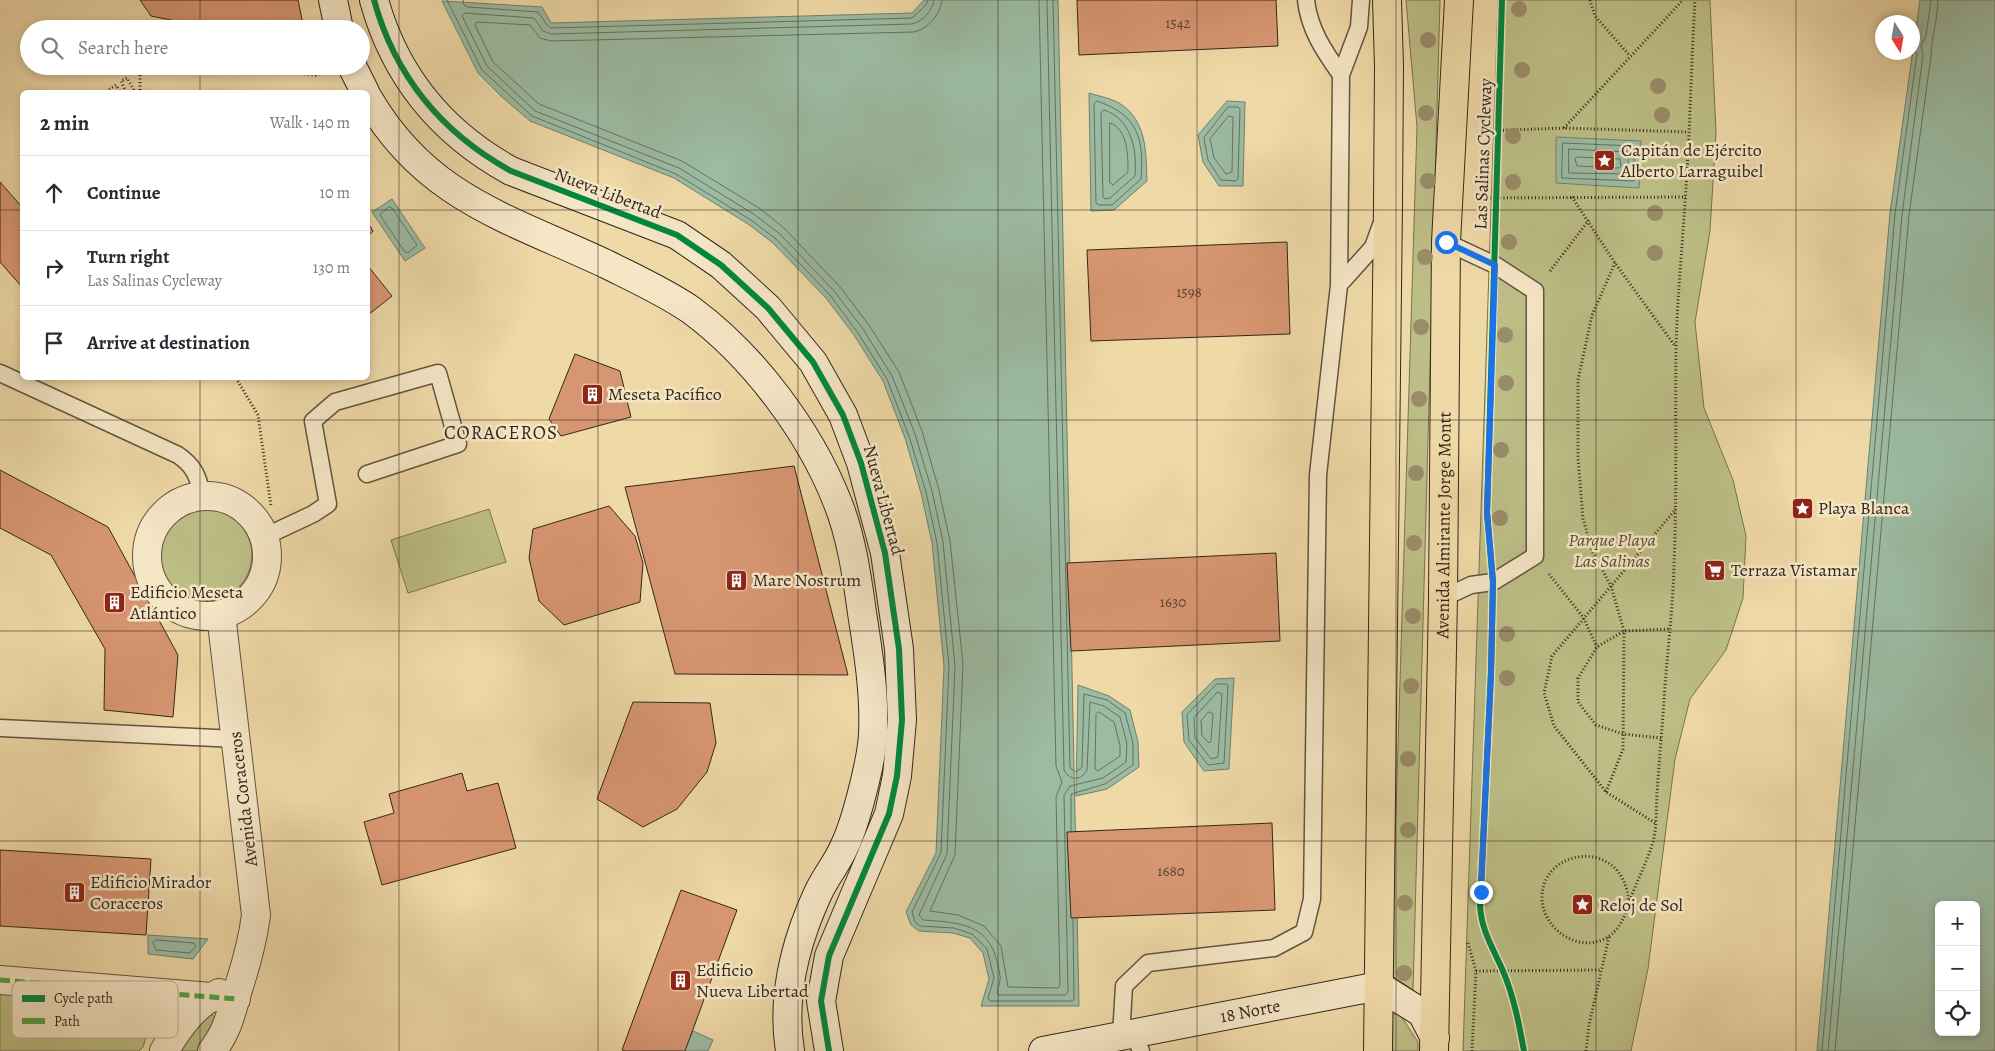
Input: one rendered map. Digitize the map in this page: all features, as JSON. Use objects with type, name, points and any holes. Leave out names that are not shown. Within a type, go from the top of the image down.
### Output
[{"type":"main road","points":[[1378,1051],[1388,204],[1389,66],[1387,0]]},
{"type":"main road","name":"Avenida Almirante Jorge Montt","points":[[1435,1044],[1443,598],[1446,242],[1459,0]]},
{"type":"street","points":[[333,0],[338,20]]},
{"type":"street","name":"Nueva Libertad","points":[[374,0],[380,23],[394,55],[412,86],[434,114],[459,138],[510,172],[677,235],[721,265],[768,308],[813,362],[842,415],[861,463],[885,553],[899,649],[902,720],[897,776],[889,814],[829,956],[821,1001],[829,1051]]},
{"type":"street","points":[[349,75],[363,90]]},
{"type":"street","points":[[370,101],[386,127],[407,151],[455,193],[483,209],[605,264],[648,286],[689,309],[729,341],[773,394],[809,442],[838,502],[852,554],[863,614],[873,735],[861,794],[846,844],[818,892],[797,948],[787,986],[786,1027],[790,1051]]},
{"type":"street","points":[[202,495],[222,497],[240,505],[270,534],[264,576],[254,594],[239,607],[221,614],[204,616],[188,613],[173,606],[160,594],[151,581],[146,565],[146,548],[150,532],[159,518],[178,503],[202,495]]},
{"type":"street","name":"Avenida Coraceros","points":[[212,1051],[224,1034],[249,958],[256,915],[221,614]]},
{"type":"street","points":[[1379,986],[1422,1013],[1435,1044]]},
{"type":"street","name":"18 Norte","points":[[1043,1051],[1132,1041],[1379,986]]},
{"type":"street","points":[[178,995],[209,998],[238,991]]},
{"type":"street","points":[[178,1031],[188,1016],[209,998]]},
{"type":"street","points":[[164,1051],[173,1038]]},
{"type":"lane","points":[[1306,0],[1308,16],[1321,47],[1341,75]]},
{"type":"lane","points":[[1132,1041],[1124,986],[1148,963],[1274,948],[1304,932],[1312,899],[1318,475],[1339,284],[1341,75],[1360,27],[1361,0]]},
{"type":"lane","points":[[1339,284],[1373,247],[1388,204]]},
{"type":"lane","points":[[1443,598],[1471,585],[1493,582],[1535,556],[1536,291],[1495,265],[1446,242]]},
{"type":"lane","points":[[0,373],[178,455],[189,462],[197,473],[202,495]]},
{"type":"lane","points":[[270,534],[313,514],[328,504],[313,421],[335,402],[438,373],[458,444],[368,474]]},
{"type":"lane","points":[[0,728],[237,739]]},
{"type":"path","points":[[1590,0],[1595,16],[1630,56]]},
{"type":"path","points":[[1564,128],[1683,0]]},
{"type":"path","points":[[1629,903],[1628,888],[1621,875],[1609,863],[1595,857],[1585,856],[1564,861],[1550,874],[1542,897],[1546,917],[1559,934],[1573,941],[1584,942],[1599,941],[1609,936],[1620,926],[1627,913],[1629,903],[1653,841],[1676,509],[1676,347],[1686,197],[1695,0]]},
{"type":"path","points":[[140,75],[140,90]]},
{"type":"path","points":[[125,90],[121,82],[127,78],[135,90]]},
{"type":"path","points":[[108,90],[116,85],[119,90]]},
{"type":"path","points":[[1482,131],[1564,128],[1688,132]]},
{"type":"path","points":[[1572,197],[1615,263],[1676,347]]},
{"type":"path","points":[[1479,198],[1686,197]]},
{"type":"path","points":[[1536,291],[1588,220]]},
{"type":"path","points":[[1606,792],[1623,749],[1624,631],[1611,586],[1593,553],[1583,519],[1578,458],[1578,380],[1592,315],[1615,263]]},
{"type":"path","points":[[237,380],[258,415],[270,534]]},
{"type":"path","points":[[1655,823],[1606,792],[1554,726],[1544,693],[1552,656],[1676,509]]},
{"type":"path","points":[[1535,556],[1583,617],[1597,647]]},
{"type":"path","points":[[1661,738],[1623,734],[1596,725],[1578,702],[1578,678],[1597,647],[1624,631],[1669,629]]},
{"type":"path","points":[[1586,1051],[1589,1025],[1609,936]]},
{"type":"path","points":[[1499,963],[1506,979]]},
{"type":"path","points":[[1476,971],[1601,970]]},
{"type":"green space","points":[[1406,0],[1440,0],[1413,990],[1391,975],[1417,127]]},
{"type":"green space","name":"Parque Playa Las Salinas","points":[[1498,0],[1710,0],[1716,132],[1710,231],[1695,322],[1704,408],[1733,480],[1746,536],[1743,598],[1726,650],[1690,699],[1675,759],[1648,969],[1631,1051],[1463,1051]]},
{"type":"green space","points":[[197,509],[215,509],[232,516],[245,529],[252,546],[252,564],[245,581],[232,594],[215,601],[197,601],[180,594],[167,581],[160,564],[160,546],[167,529],[180,516]]},
{"type":"green space","points":[[489,509],[506,562],[408,593],[391,540]]},
{"type":"green space","points":[[0,990],[12,991],[12,1038],[146,1038],[143,1047],[139,1051],[0,1051]]},
{"type":"green space","points":[[1399,1013],[1418,1042],[1418,1051],[1391,1051],[1392,1015]]},
{"type":"green space","points":[[205,1014],[211,1014],[216,1018],[201,1051],[172,1051]]},
{"type":"water","points":[[924,0],[1058,0],[1079,1006],[981,1006],[989,979],[983,953],[970,938],[953,933],[919,931],[911,925],[906,912],[936,853],[944,666],[932,543],[921,493],[905,438],[883,381],[854,335],[826,298],[773,243],[748,224],[674,178],[530,121],[478,73],[442,1],[542,7],[551,23],[912,13]]},
{"type":"water","points":[[1920,0],[1995,0],[1995,1051],[1817,1051],[1890,213],[1912,60],[1920,60],[1920,15],[1918,15]]},
{"type":"water","points":[[1089,93],[1115,101],[1128,110],[1135,118],[1143,138],[1147,181],[1114,210],[1091,211]]},
{"type":"water","points":[[1227,101],[1245,102],[1243,186],[1219,186],[1203,162],[1198,135]]},
{"type":"water","points":[[1556,137],[1641,141],[1639,188],[1556,183]]},
{"type":"water","points":[[392,199],[425,248],[405,261],[372,212]]},
{"type":"water","points":[[1234,678],[1229,769],[1204,771],[1184,742],[1182,712],[1215,679]]},
{"type":"water","points":[[1078,685],[1109,696],[1130,710],[1138,742],[1139,767],[1107,789],[1076,796]]},
{"type":"water","points":[[148,935],[208,939],[193,959],[148,954]]},
{"type":"water","points":[[693,1031],[713,1040],[708,1051],[684,1051]]},
{"type":"building","points":[[140,0],[298,0],[302,20],[171,20],[151,16]]},
{"type":"building","points":[[1077,0],[1276,0],[1278,46],[1079,55]]},
{"type":"building","points":[[0,182],[20,205],[20,285],[0,262]]},
{"type":"building","points":[[1287,242],[1290,334],[1091,341],[1087,250]]},
{"type":"building","points":[[370,268],[392,296],[370,313]]},
{"type":"building","name":"Meseta Pacífico","points":[[575,354],[620,371],[631,417],[561,436],[549,419]]},
{"type":"building","name":"Mare Nostrum","points":[[794,466],[848,675],[675,674],[625,487]]},
{"type":"building","name":"Edificio Meseta Atlántico","points":[[0,470],[108,527],[178,655],[173,717],[104,710],[105,649],[51,555],[0,528]]},
{"type":"building","points":[[609,506],[635,536],[643,563],[640,602],[564,625],[539,601],[529,558],[533,529]]},
{"type":"building","points":[[1276,553],[1280,641],[1071,651],[1067,563]]},
{"type":"building","points":[[633,702],[710,703],[716,743],[707,772],[677,809],[643,827],[597,799]]},
{"type":"building","points":[[462,773],[467,791],[498,783],[516,848],[382,885],[364,822],[394,813],[389,794]]},
{"type":"building","points":[[1272,823],[1275,910],[1071,918],[1067,832]]},
{"type":"building","name":"Edificio Mirador Coraceros","points":[[0,850],[151,859],[146,935],[0,926]]},
{"type":"building","name":"Edificio Nueva Libertad","points":[[681,890],[737,910],[685,1051],[622,1050]]},
{"type":"marked path","points":[[0,980],[12,981]]},
{"type":"marked path","points":[[178,994],[236,999]]},
{"type":"cycle path","points":[[374,0],[383,28],[408,77],[424,100],[463,139],[511,171],[677,235],[721,265],[768,308],[813,362],[843,415],[861,463],[885,553],[899,649],[902,720],[897,776],[889,814],[829,956],[821,1001],[829,1051]]},
{"type":"cycle path","name":"Las Salinas Cycleway","points":[[1502,0],[1487,513],[1493,582],[1491,673],[1480,905],[1485,931],[1510,991],[1524,1051]]},
{"type":"place","name":"Capitán de Ejército Alberto Larraguibel","points":[[1605,160]]},
{"type":"place","name":"Meseta Pacífico","points":[[592,394]]},
{"type":"place","name":"Playa Blanca","points":[[1802,508]]},
{"type":"place","name":"Terraza Vistamar","points":[[1715,570]]},
{"type":"place","name":"Mare Nostrum","points":[[737,580]]},
{"type":"place","name":"Edificio Meseta Atlántico","points":[[114,602]]},
{"type":"place","name":"Edificio Mirador Coraceros","points":[[74,892]]},
{"type":"place","name":"Reloj de Sol","points":[[1583,905]]},
{"type":"place","name":"Edificio Nueva Libertad","points":[[680,980]]},
{"type":"district","name":"CORACEROS","points":[[501,433]]},
{"type":"route","points":[[1446,242],[1495,265],[1487,512],[1493,582],[1491,673],[1481,892]]}]
